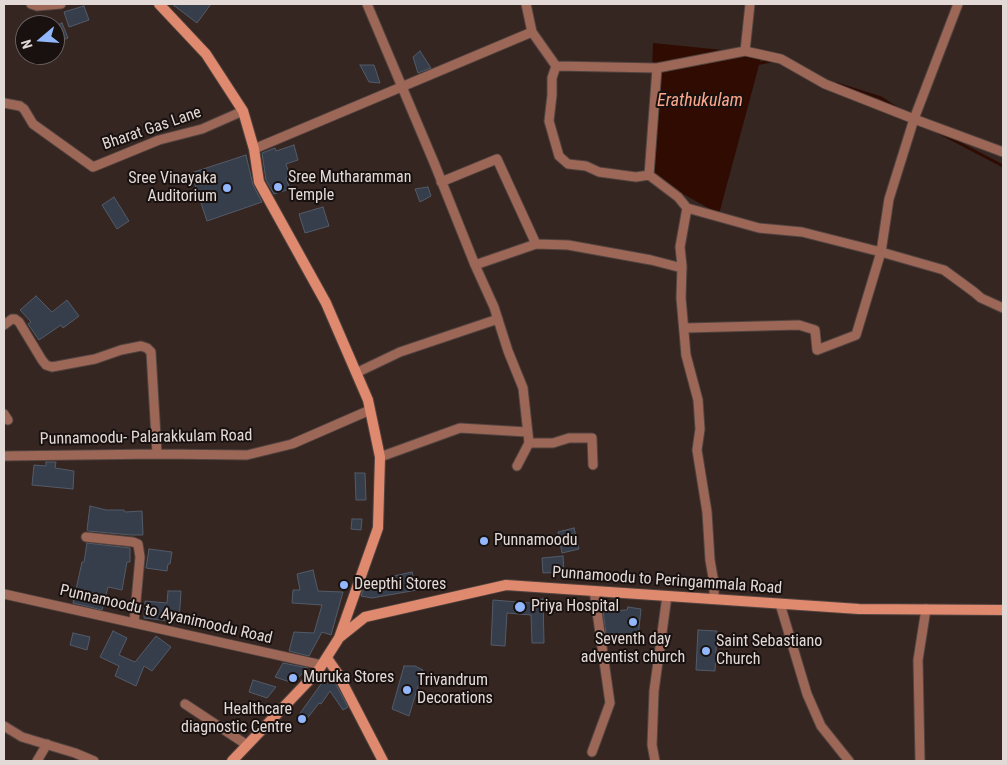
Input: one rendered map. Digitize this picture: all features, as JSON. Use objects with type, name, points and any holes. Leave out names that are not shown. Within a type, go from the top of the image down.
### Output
[{"type":"main road","points":[[159,4],[206,54],[242,111],[254,149],[260,182],[326,303],[368,400],[380,457],[378,528],[339,638],[318,671],[232,761]]},
{"type":"main road","name":"Punnamoodu to Peringammala Road","points":[[339,638],[365,617],[506,585],[859,609],[1003,610]]},
{"type":"main road","points":[[324,662],[338,674],[383,761]]},
{"type":"street","points":[[31,4],[37,6],[61,4]]},
{"type":"street","points":[[367,4],[474,265],[494,306],[508,352],[523,388],[529,444],[517,466]]},
{"type":"street","points":[[526,4],[532,32],[556,66]]},
{"type":"street","points":[[745,51],[750,4]]},
{"type":"street","points":[[685,328],[799,325],[815,330],[817,350],[856,335],[882,252],[889,199],[914,119],[958,4]]},
{"type":"street","points":[[254,149],[532,32]]},
{"type":"street","points":[[556,66],[658,68],[745,51],[781,59],[825,84],[1003,152]]},
{"type":"street","points":[[556,66],[552,78],[549,121],[559,156],[568,164],[586,166],[599,172],[636,177],[649,176],[678,197],[687,208],[759,228],[802,232],[944,270],[981,298],[1003,308]]},
{"type":"street","points":[[649,176],[658,68]]},
{"type":"street","name":"Bharat Gas Lane","points":[[4,103],[20,106],[33,124],[92,166],[159,140],[202,129],[242,111]]},
{"type":"street","points":[[441,182],[497,159],[536,244]]},
{"type":"street","points":[[687,208],[680,247],[682,268],[681,298],[686,355],[698,400],[700,429],[697,450],[707,512],[714,599]]},
{"type":"street","points":[[474,265],[536,244],[568,244],[682,268]]},
{"type":"street","points":[[4,325],[12,319],[19,322],[42,360],[46,365],[52,366],[95,359],[140,346],[147,348],[151,352],[157,454]]},
{"type":"street","points":[[356,374],[400,352],[498,319]]},
{"type":"street","name":"Punnamoodu- Palarakkulam Road","points":[[4,456],[247,455],[292,444],[370,410]]},
{"type":"street","points":[[380,457],[460,428],[527,432]]},
{"type":"street","points":[[529,444],[554,443],[569,438],[592,438],[593,465]]},
{"type":"street","points":[[86,537],[138,544],[140,557],[134,623]]},
{"type":"street","points":[[592,752],[610,703],[594,591]]},
{"type":"street","name":"Punnamoodu to Ayanimoodu Road","points":[[4,594],[324,662]]},
{"type":"street","points":[[655,761],[652,745],[654,691],[667,596]]},
{"type":"street","points":[[780,604],[807,694],[821,726],[848,761]]},
{"type":"street","points":[[920,761],[918,660],[926,610]]},
{"type":"street","points":[[185,704],[247,745]]},
{"type":"street","points":[[4,726],[22,737],[75,753],[94,761]]},
{"type":"street","points":[[37,761],[47,744]]},
{"type":"water","name":"Erathukulam","points":[[653,43],[762,54],[719,214],[649,175]]},
{"type":"building","points":[[172,4],[211,4],[197,23]]},
{"type":"building","points":[[84,6],[89,20],[69,27],[64,12]]},
{"type":"building","points":[[420,51],[431,68],[418,73],[413,57]]},
{"type":"building","points":[[360,65],[374,65],[380,83],[369,82]]},
{"type":"building","points":[[294,145],[298,160],[286,164],[290,176],[286,178],[290,189],[274,194],[266,180],[262,153],[275,148],[276,151]]},
{"type":"building","name":"Sree Vinayaka Auditorium","points":[[246,155],[253,185],[262,202],[207,221],[191,173]]},
{"type":"building","points":[[428,187],[431,196],[420,202],[415,189]]},
{"type":"building","points":[[114,197],[129,221],[117,229],[102,205]]},
{"type":"building","points":[[323,207],[329,226],[305,233],[299,214]]},
{"type":"building","points":[[36,296],[52,312],[67,300],[79,316],[63,328],[61,325],[39,340],[28,324],[31,322],[20,310]]},
{"type":"building","points":[[46,462],[56,462],[55,468],[74,471],[73,489],[32,485],[34,465],[46,466]]},
{"type":"building","points":[[355,473],[365,473],[366,500],[356,500]]},
{"type":"building","points":[[90,506],[106,510],[124,510],[125,512],[142,511],[143,535],[88,531]]},
{"type":"building","points":[[352,519],[362,519],[361,530],[351,529]]},
{"type":"building","points":[[574,528],[579,549],[562,553],[558,532]]},
{"type":"building","points":[[87,543],[130,548],[130,562],[127,562],[122,590],[108,587],[102,610],[73,603]]},
{"type":"building","points":[[149,549],[172,552],[167,571],[146,568]]},
{"type":"building","points":[[563,556],[564,572],[543,573],[542,558]]},
{"type":"building","points":[[313,570],[318,591],[343,592],[331,635],[322,632],[309,656],[289,651],[294,632],[314,633],[322,605],[292,603],[293,590],[300,590],[297,574]]},
{"type":"building","points":[[412,572],[417,590],[372,598],[361,596],[365,585],[375,587],[396,583],[394,576]]},
{"type":"building","points":[[168,591],[181,591],[179,622],[144,618],[145,601],[167,603]]},
{"type":"building","points":[[543,599],[544,643],[532,643],[531,615],[507,613],[505,646],[491,645],[493,600],[531,603],[531,600]]},
{"type":"building","points":[[628,607],[641,609],[638,637],[617,634],[617,640],[607,641],[603,611],[627,610]]},
{"type":"building","name":"Saint Sebastiano Church","points":[[698,630],[717,631],[715,671],[696,670]]},
{"type":"building","points":[[113,631],[127,638],[119,655],[135,662],[156,636],[171,647],[152,671],[144,666],[136,686],[115,676],[119,666],[100,657]]},
{"type":"building","points":[[73,633],[90,637],[87,650],[70,645]]},
{"type":"building","points":[[283,663],[308,668],[293,683],[275,677]]},
{"type":"building","name":"Trivandrum Decorations","points":[[404,666],[415,666],[423,670],[409,716],[392,709]]},
{"type":"building","points":[[332,677],[348,707],[343,710],[330,691],[303,724],[296,719],[321,684]]},
{"type":"building","points":[[253,680],[276,687],[267,698],[249,692]]},
{"type":"waterway","points":[[756,64],[775,60]]},
{"type":"waterway","points":[[837,84],[881,98],[898,109]]},
{"type":"waterway","points":[[938,132],[1003,166]]},
{"type":"place","name":"Sree Mutharamman Temple","points":[[278,187]]},
{"type":"place","name":"Sree Vinayaka Auditorium","points":[[227,188]]},
{"type":"place","name":"Punnamoodu","points":[[484,541]]},
{"type":"place","name":"Deepthi Stores","points":[[344,585]]},
{"type":"place","name":"Priya Hospital","points":[[520,607]]},
{"type":"place","name":"Seventh day adventist church","points":[[633,622]]},
{"type":"place","name":"Saint Sebastiano Church","points":[[706,651]]},
{"type":"place","name":"Muruka Stores","points":[[293,678]]},
{"type":"place","name":"Trivandrum Decorations","points":[[407,690]]},
{"type":"place","name":"Healthcare diagnostic Centre","points":[[302,719]]}]
